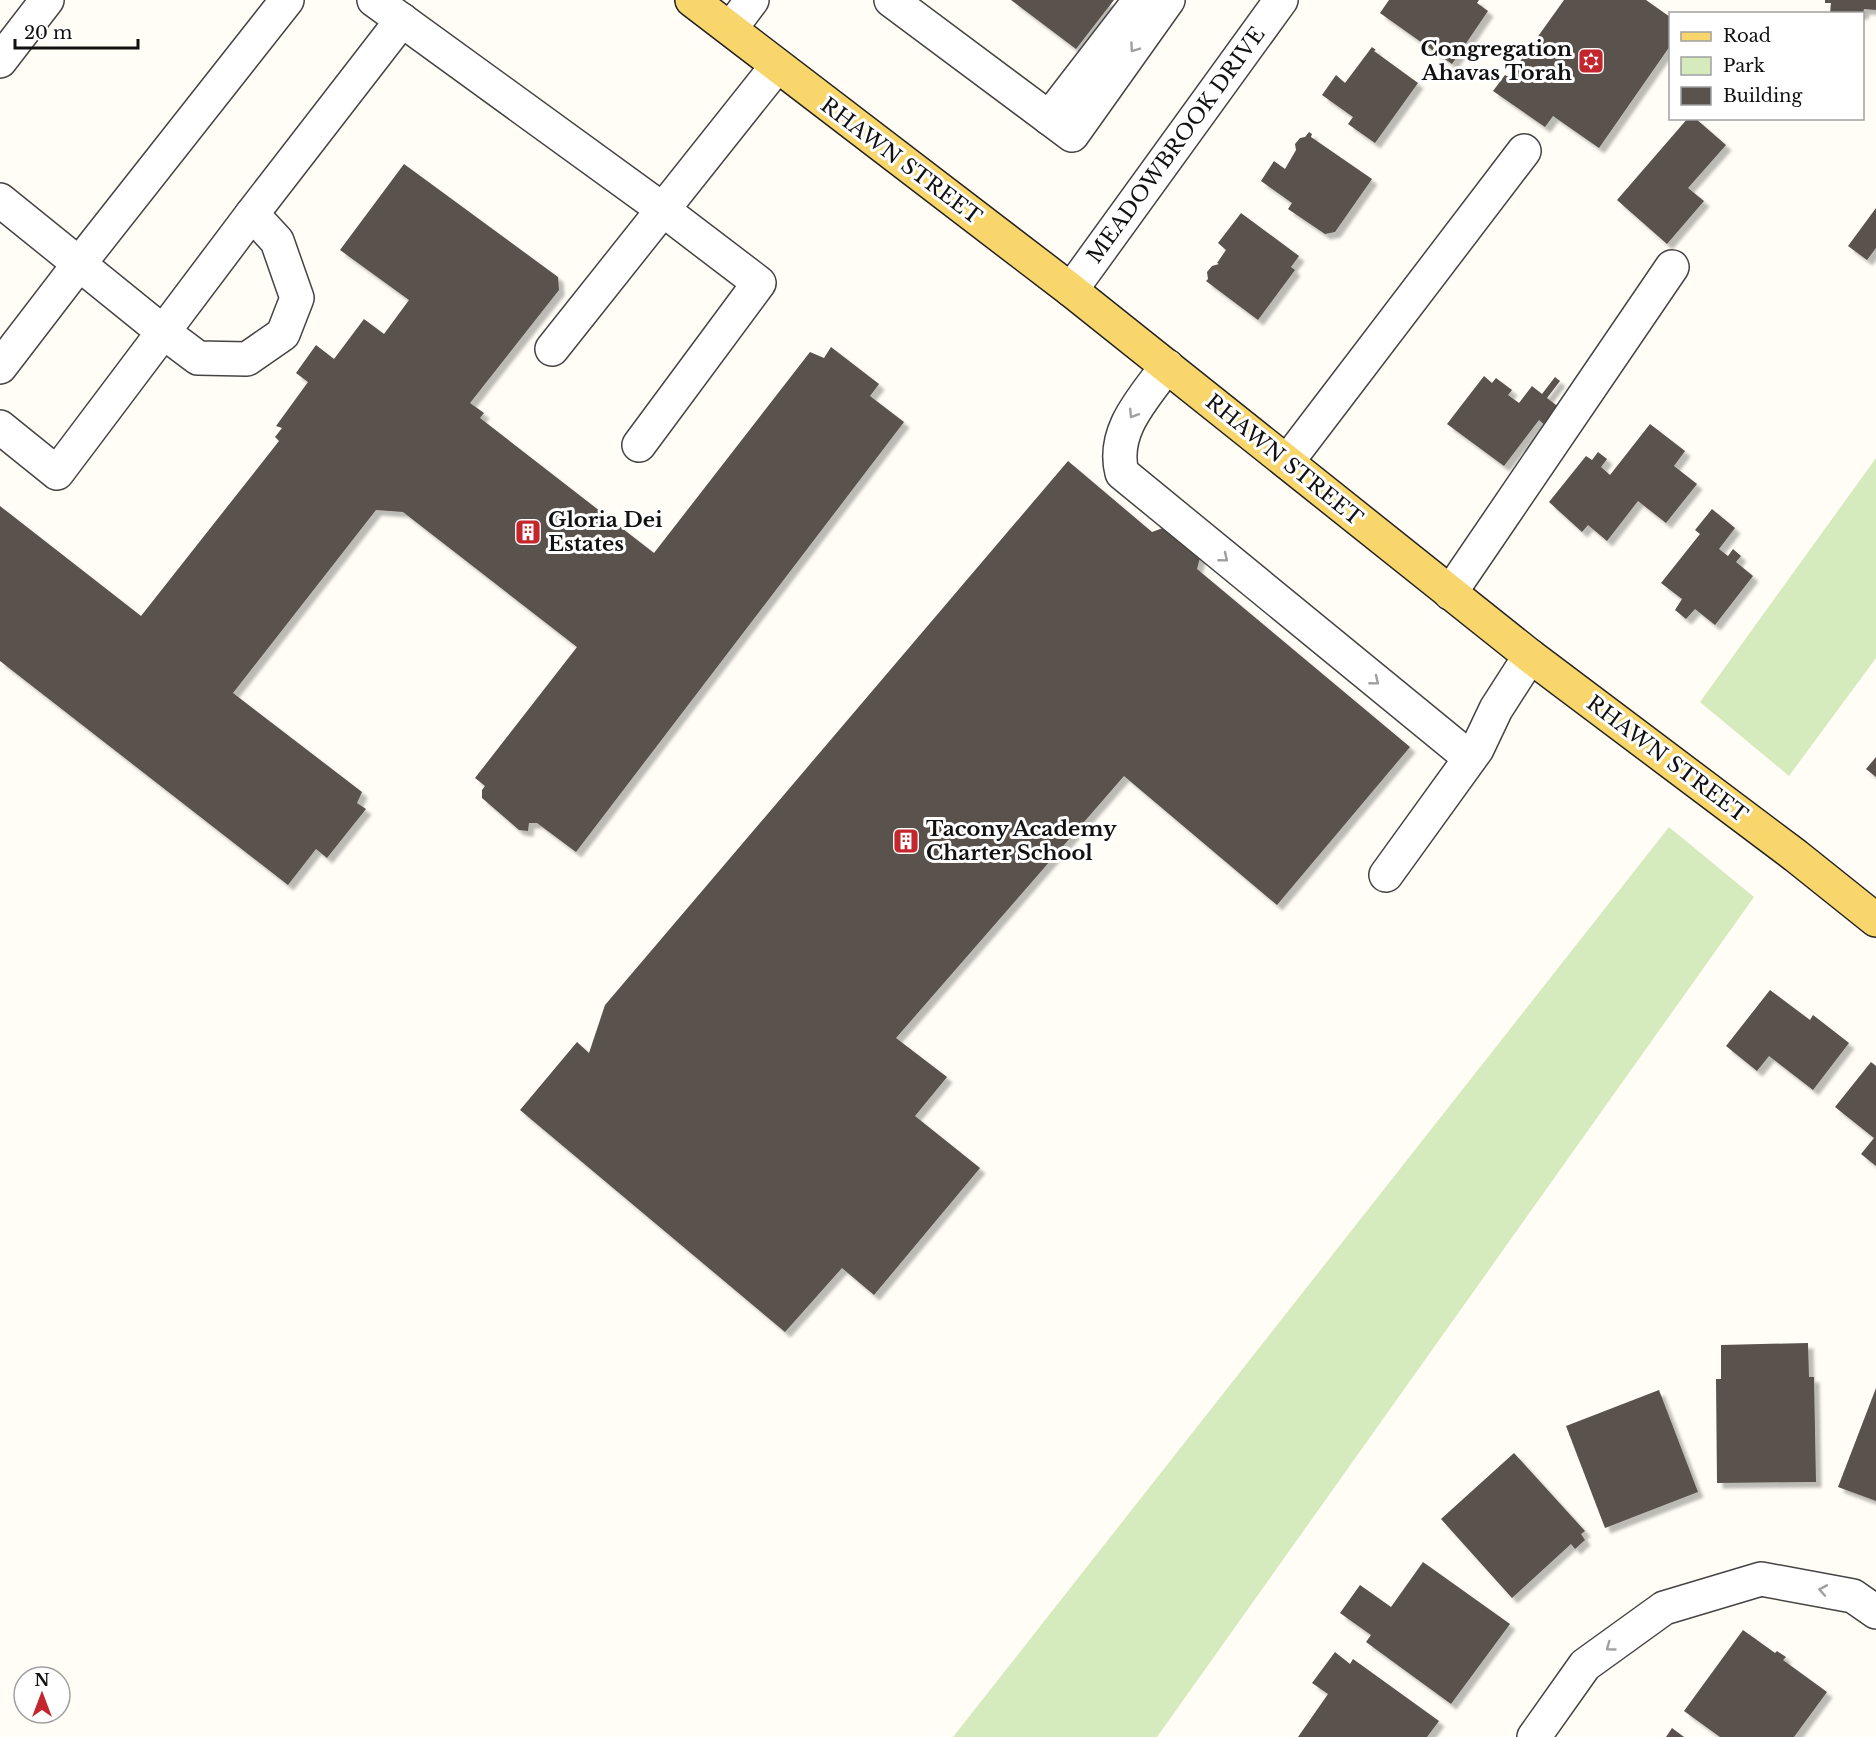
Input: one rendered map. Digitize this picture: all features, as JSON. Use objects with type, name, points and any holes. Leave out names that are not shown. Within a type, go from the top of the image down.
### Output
[{"type":"main road","name":"RHAWN STREET","points":[[692,0],[1071,290],[1530,656],[1796,856],[1876,920]]},
{"type":"street","points":[[0,367],[287,0]]},
{"type":"street","points":[[374,0],[662,209],[759,283],[639,445]]},
{"type":"street","points":[[731,28],[752,0]]},
{"type":"street","points":[[891,0],[1060,127]]},
{"type":"street","points":[[1060,127],[1140,0]]},
{"type":"street","points":[[1060,127],[1168,0]]},
{"type":"street","name":"MEADOWBROOK DRIVE","points":[[1071,290],[1281,0]]},
{"type":"street","points":[[0,61],[30,6]]},
{"type":"street","points":[[0,427],[57,472],[162,331],[402,20]]},
{"type":"street","points":[[552,349],[777,66]]},
{"type":"street","points":[[1287,462],[1524,151]]},
{"type":"street","points":[[0,200],[198,358],[247,359],[282,334],[297,298],[277,241],[252,214]]},
{"type":"street","points":[[1450,593],[1672,267]]},
{"type":"street","points":[[1167,366],[1130,417],[1122,436],[1118,458],[1122,473],[1157,504],[1470,758]]},
{"type":"street","points":[[1386,875],[1477,749],[1496,709],[1530,656]]},
{"type":"street","points":[[1534,1737],[1586,1665],[1664,1608],[1761,1579],[1852,1596],[1876,1612]]},
{"type":"green space","points":[[1876,458],[1876,658],[1789,776],[1700,702]]},
{"type":"green space","points":[[1669,827],[1754,897],[1157,1737],[953,1737]]},
{"type":"building","points":[[1011,0],[1114,0],[1076,49]]},
{"type":"building","points":[[1389,0],[1479,0],[1477,3],[1488,11],[1452,64],[1380,13]]},
{"type":"building","name":"Congregation Ahavas Torah","points":[[1564,0],[1646,0],[1669,16],[1669,47],[1599,148],[1553,116],[1545,127],[1493,91],[1505,75],[1509,77]]},
{"type":"building","points":[[1825,0],[1876,0],[1876,10],[1830,12],[1831,3],[1825,3]]},
{"type":"building","points":[[1372,47],[1376,50],[1374,51],[1418,83],[1375,143],[1348,124],[1353,117],[1322,95],[1336,75],[1345,83]]},
{"type":"building","points":[[1686,120],[1697,120],[1726,145],[1688,188],[1704,201],[1667,244],[1617,200]]},
{"type":"building","points":[[1309,132],[1312,134],[1311,137],[1372,179],[1335,232],[1325,234],[1288,209],[1292,203],[1261,181],[1274,161],[1285,169],[1296,150],[1295,144]]},
{"type":"building","name":"Gloria Dei Estates","points":[[404,164],[558,277],[559,290],[470,403],[484,413],[480,418],[654,553],[810,352],[824,358],[831,347],[879,384],[870,396],[904,422],[576,852],[537,823],[529,823],[528,831],[519,830],[482,798],[482,790],[485,786],[475,778],[577,647],[403,512],[376,510],[233,693],[362,792],[357,803],[366,809],[327,858],[316,849],[288,885],[0,661],[0,506],[141,616],[279,441],[275,437],[282,428],[276,426],[308,382],[296,373],[316,345],[334,359],[364,319],[384,334],[409,300],[340,250]]},
{"type":"building","points":[[1876,208],[1876,248],[1867,260],[1848,246]]},
{"type":"building","points":[[1241,213],[1299,256],[1291,267],[1295,270],[1258,320],[1206,281],[1207,272],[1212,266],[1219,264],[1217,263],[1226,250],[1218,243]]},
{"type":"building","points":[[1484,376],[1492,383],[1496,378],[1512,390],[1508,395],[1519,403],[1532,386],[1542,394],[1555,377],[1560,381],[1547,398],[1565,412],[1546,426],[1539,420],[1504,466],[1447,424]]},
{"type":"building","points":[[1650,424],[1685,451],[1674,466],[1697,484],[1666,523],[1638,501],[1607,541],[1588,525],[1582,532],[1549,502],[1586,456],[1592,460],[1598,452],[1607,459],[1601,467],[1610,475]]},
{"type":"building","name":"Tacony Academy Charter School","points":[[1068,461],[1152,532],[1168,526],[1201,554],[1197,569],[1410,747],[1277,905],[1124,776],[896,1038],[947,1077],[915,1116],[980,1168],[874,1295],[842,1268],[785,1332],[520,1110],[577,1042],[589,1053],[605,1005]]},
{"type":"building","points":[[1712,509],[1735,528],[1719,549],[1728,556],[1733,549],[1741,556],[1736,562],[1753,576],[1715,625],[1695,609],[1686,619],[1675,610],[1682,599],[1661,583],[1700,534],[1695,530]]},
{"type":"building","points":[[1876,757],[1876,777],[1866,769]]},
{"type":"building","points":[[1770,990],[1810,1020],[1813,1015],[1849,1043],[1813,1090],[1769,1056],[1757,1071],[1726,1046]]},
{"type":"building","points":[[1871,1062],[1876,1066],[1876,1166],[1861,1154],[1874,1138],[1835,1107]]},
{"type":"building","points":[[1808,1343],[1809,1377],[1814,1377],[1816,1482],[1717,1483],[1716,1379],[1721,1379],[1721,1345]]},
{"type":"building","points":[[1876,1388],[1876,1501],[1838,1487]]},
{"type":"building","points":[[1659,1390],[1698,1492],[1605,1528],[1566,1426]]},
{"type":"building","points":[[1514,1453],[1585,1531],[1581,1534],[1585,1540],[1575,1549],[1571,1544],[1512,1598],[1441,1519]]},
{"type":"building","points":[[1423,1562],[1510,1624],[1451,1704],[1366,1642],[1371,1635],[1340,1613],[1360,1585],[1391,1607]]},
{"type":"building","points":[[1743,1630],[1775,1653],[1777,1651],[1786,1657],[1783,1660],[1827,1692],[1794,1737],[1720,1737],[1684,1711]]},
{"type":"building","points":[[1335,1652],[1350,1664],[1353,1659],[1439,1721],[1427,1737],[1298,1737],[1328,1694],[1312,1683]]},
{"type":"building","points":[[1672,1728],[1684,1737],[1666,1737]]},
{"type":"place","name":"Congregation Ahavas Torah","points":[[1591,61]]},
{"type":"place","name":"Gloria Dei Estates","points":[[528,532]]},
{"type":"place","name":"Tacony Academy Charter School","points":[[906,841]]}]
